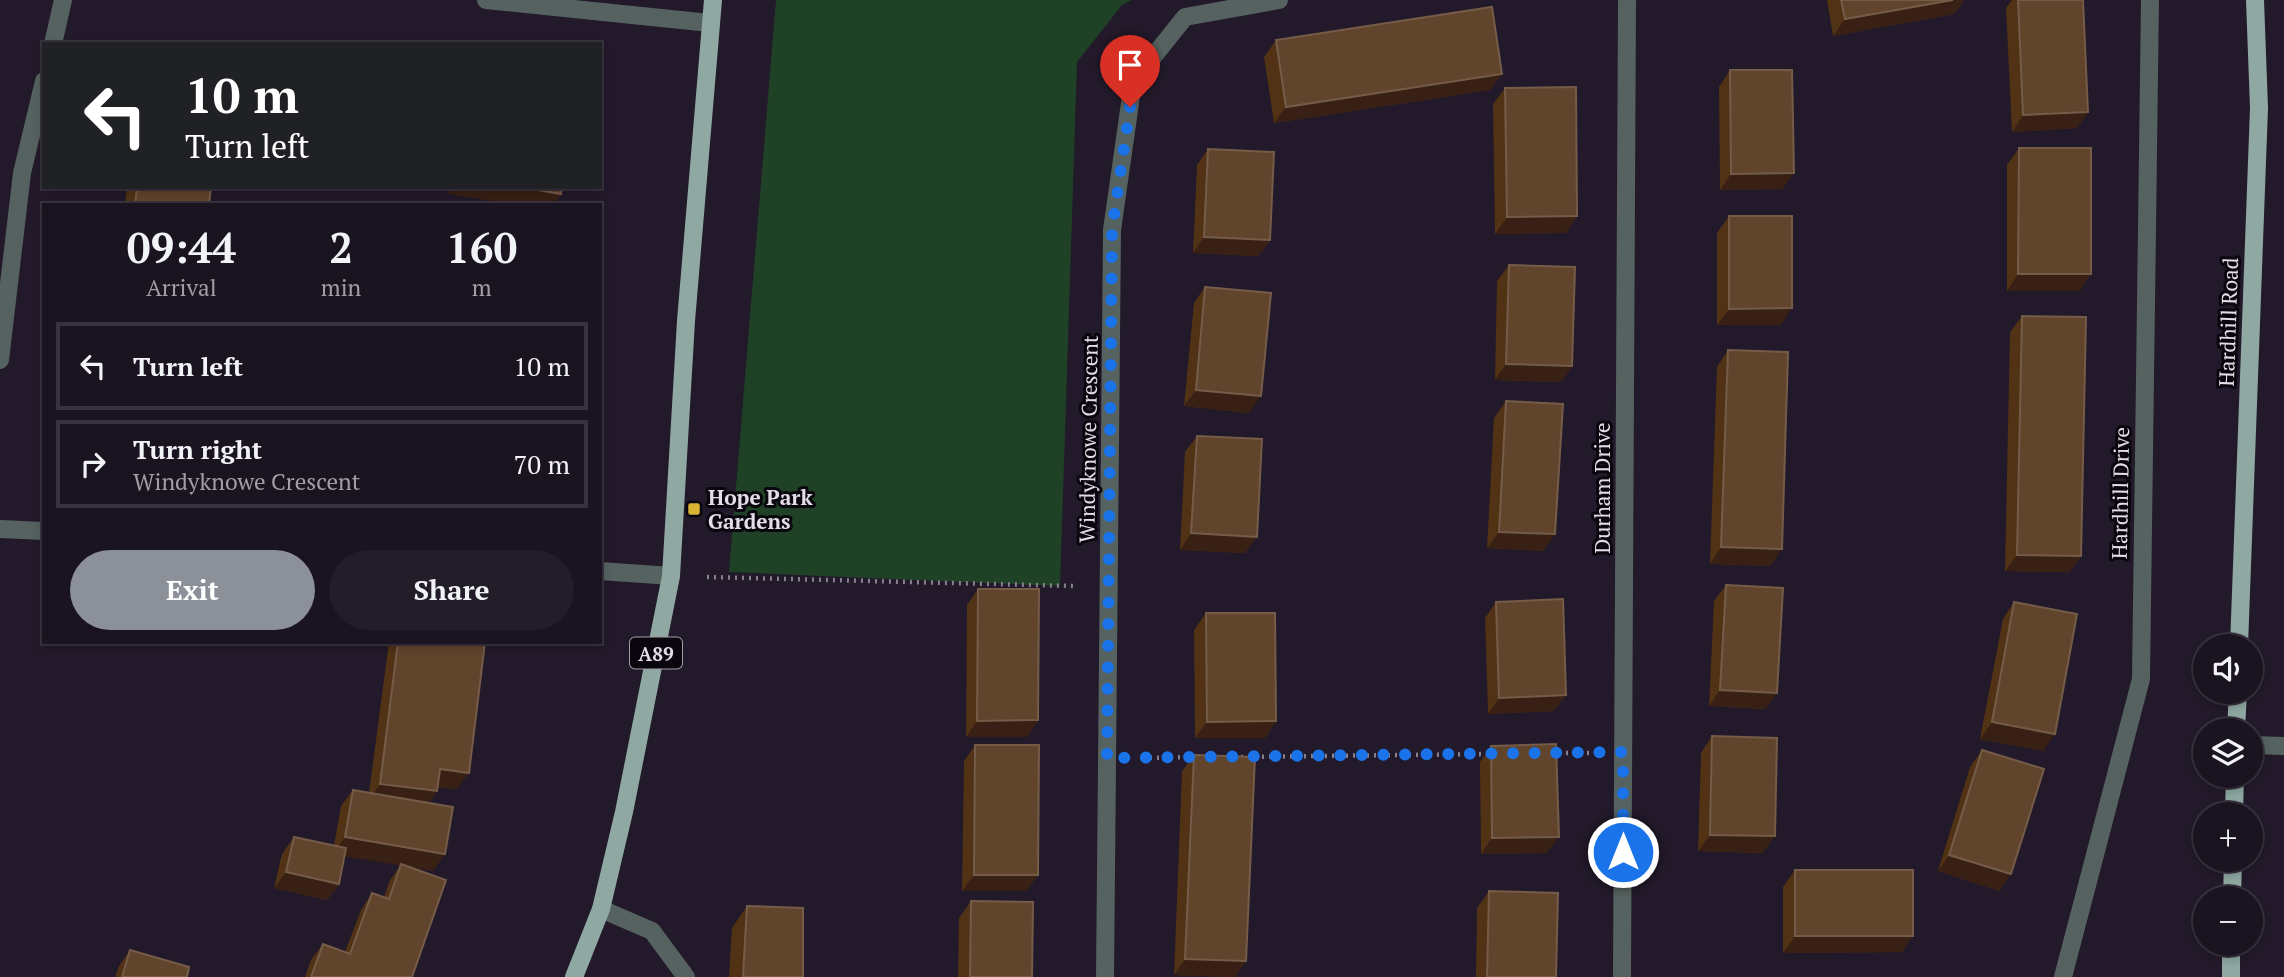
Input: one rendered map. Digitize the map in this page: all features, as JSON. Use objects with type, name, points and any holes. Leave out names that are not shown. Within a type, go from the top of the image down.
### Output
[{"type":"main road","name":"A89","points":[[574,977],[601,909],[624,812],[671,576],[686,321],[713,0]]},
{"type":"main road","name":"Hardhill Road","points":[[2239,634],[2259,107],[2255,0]]},
{"type":"main road","points":[[2231,956],[2231,977]]},
{"type":"street","points":[[52,42],[63,0]]},
{"type":"street","points":[[486,0],[710,23]]},
{"type":"street","name":"Windyknowe Crescent","points":[[1105,977],[1112,230],[1133,82],[1185,17],[1279,0]]},
{"type":"street","name":"Durham Drive","points":[[1622,977],[1627,0]]},
{"type":"street","name":"Hardhill Drive","points":[[2063,977],[2141,679],[2150,0]]},
{"type":"street","points":[[0,360],[22,173],[42,89]]},
{"type":"street","points":[[0,529],[42,531]]},
{"type":"street","points":[[602,571],[671,576]]},
{"type":"street","points":[[2263,745],[2284,746]]},
{"type":"street","points":[[601,909],[652,931],[686,977]]},
{"type":"path","points":[[671,576],[1109,587]]},
{"type":"path","points":[[1540,753],[1623,752]]},
{"type":"path","points":[[1233,757],[1498,754]]},
{"type":"path","points":[[1107,758],[1205,757]]},
{"type":"green space","points":[[776,0],[1132,0],[1122,5],[1077,62],[1060,586],[729,572]]},
{"type":"building","points":[[1841,0],[1953,0],[1845,19]]},
{"type":"building","points":[[2018,0],[2083,0],[2088,112],[2023,115]]},
{"type":"building","points":[[1492,7],[1502,74],[1286,107],[1276,40]]},
{"type":"building","points":[[1730,70],[1792,70],[1794,173],[1731,174]]},
{"type":"building","points":[[1576,87],[1577,216],[1507,217],[1505,88]]},
{"type":"building","points":[[2019,148],[2091,148],[2091,274],[2018,274]]},
{"type":"building","points":[[1208,149],[1274,152],[1270,240],[1204,237]]},
{"type":"building","points":[[137,189],[211,189],[209,203],[135,203]]},
{"type":"building","points":[[532,189],[562,189],[561,194]]},
{"type":"building","points":[[1729,216],[1792,216],[1792,308],[1729,309]]},
{"type":"building","points":[[1509,265],[1575,267],[1572,366],[1506,364]]},
{"type":"building","points":[[1205,287],[1271,293],[1261,396],[1196,390]]},
{"type":"building","points":[[2022,316],[2086,317],[2081,556],[2017,555]]},
{"type":"building","points":[[1728,350],[1788,352],[1782,549],[1721,547]]},
{"type":"building","points":[[1506,401],[1563,404],[1555,534],[1499,532]]},
{"type":"building","points":[[1197,436],[1262,439],[1257,537],[1191,533]]},
{"type":"building","points":[[1726,585],[1783,588],[1777,693],[1720,690]]},
{"type":"building","points":[[978,589],[1039,589],[1038,720],[977,721]]},
{"type":"building","points":[[1563,599],[1566,695],[1499,698],[1496,602]]},
{"type":"building","points":[[2014,602],[2077,614],[2055,734],[1992,722]]},
{"type":"building","points":[[1206,613],[1275,613],[1276,721],[1207,722]]},
{"type":"building","points":[[398,644],[485,644],[469,773],[440,769],[437,791],[380,784]]},
{"type":"building","points":[[1712,736],[1777,738],[1775,836],[1710,835]]},
{"type":"building","points":[[1556,744],[1559,837],[1492,838],[1491,746]]},
{"type":"building","points":[[975,745],[1039,745],[1038,875],[974,875]]},
{"type":"building","points":[[1982,750],[2044,769],[2011,874],[1949,855]]},
{"type":"building","points":[[1194,755],[1255,757],[1246,961],[1185,959]]},
{"type":"building","points":[[353,790],[453,807],[445,854],[345,837]]},
{"type":"building","points":[[294,837],[346,848],[339,884],[286,872]]},
{"type":"building","points":[[401,864],[446,880],[412,977],[311,977],[323,944],[350,954],[372,893],[389,899]]},
{"type":"building","points":[[1795,870],[1913,870],[1913,936],[1795,936]]},
{"type":"building","points":[[1489,891],[1558,893],[1556,977],[1487,977]]},
{"type":"building","points":[[971,901],[1033,902],[1032,977],[970,977]]},
{"type":"building","points":[[747,906],[803,908],[803,977],[743,977]]},
{"type":"building","points":[[130,950],[189,967],[187,977],[122,977]]},
{"type":"place","name":"Hope Park Gardens","points":[[694,509]]},
{"type":"route","points":[[1130,107],[1112,230],[1107,758],[1623,752],[1623,852]]}]
